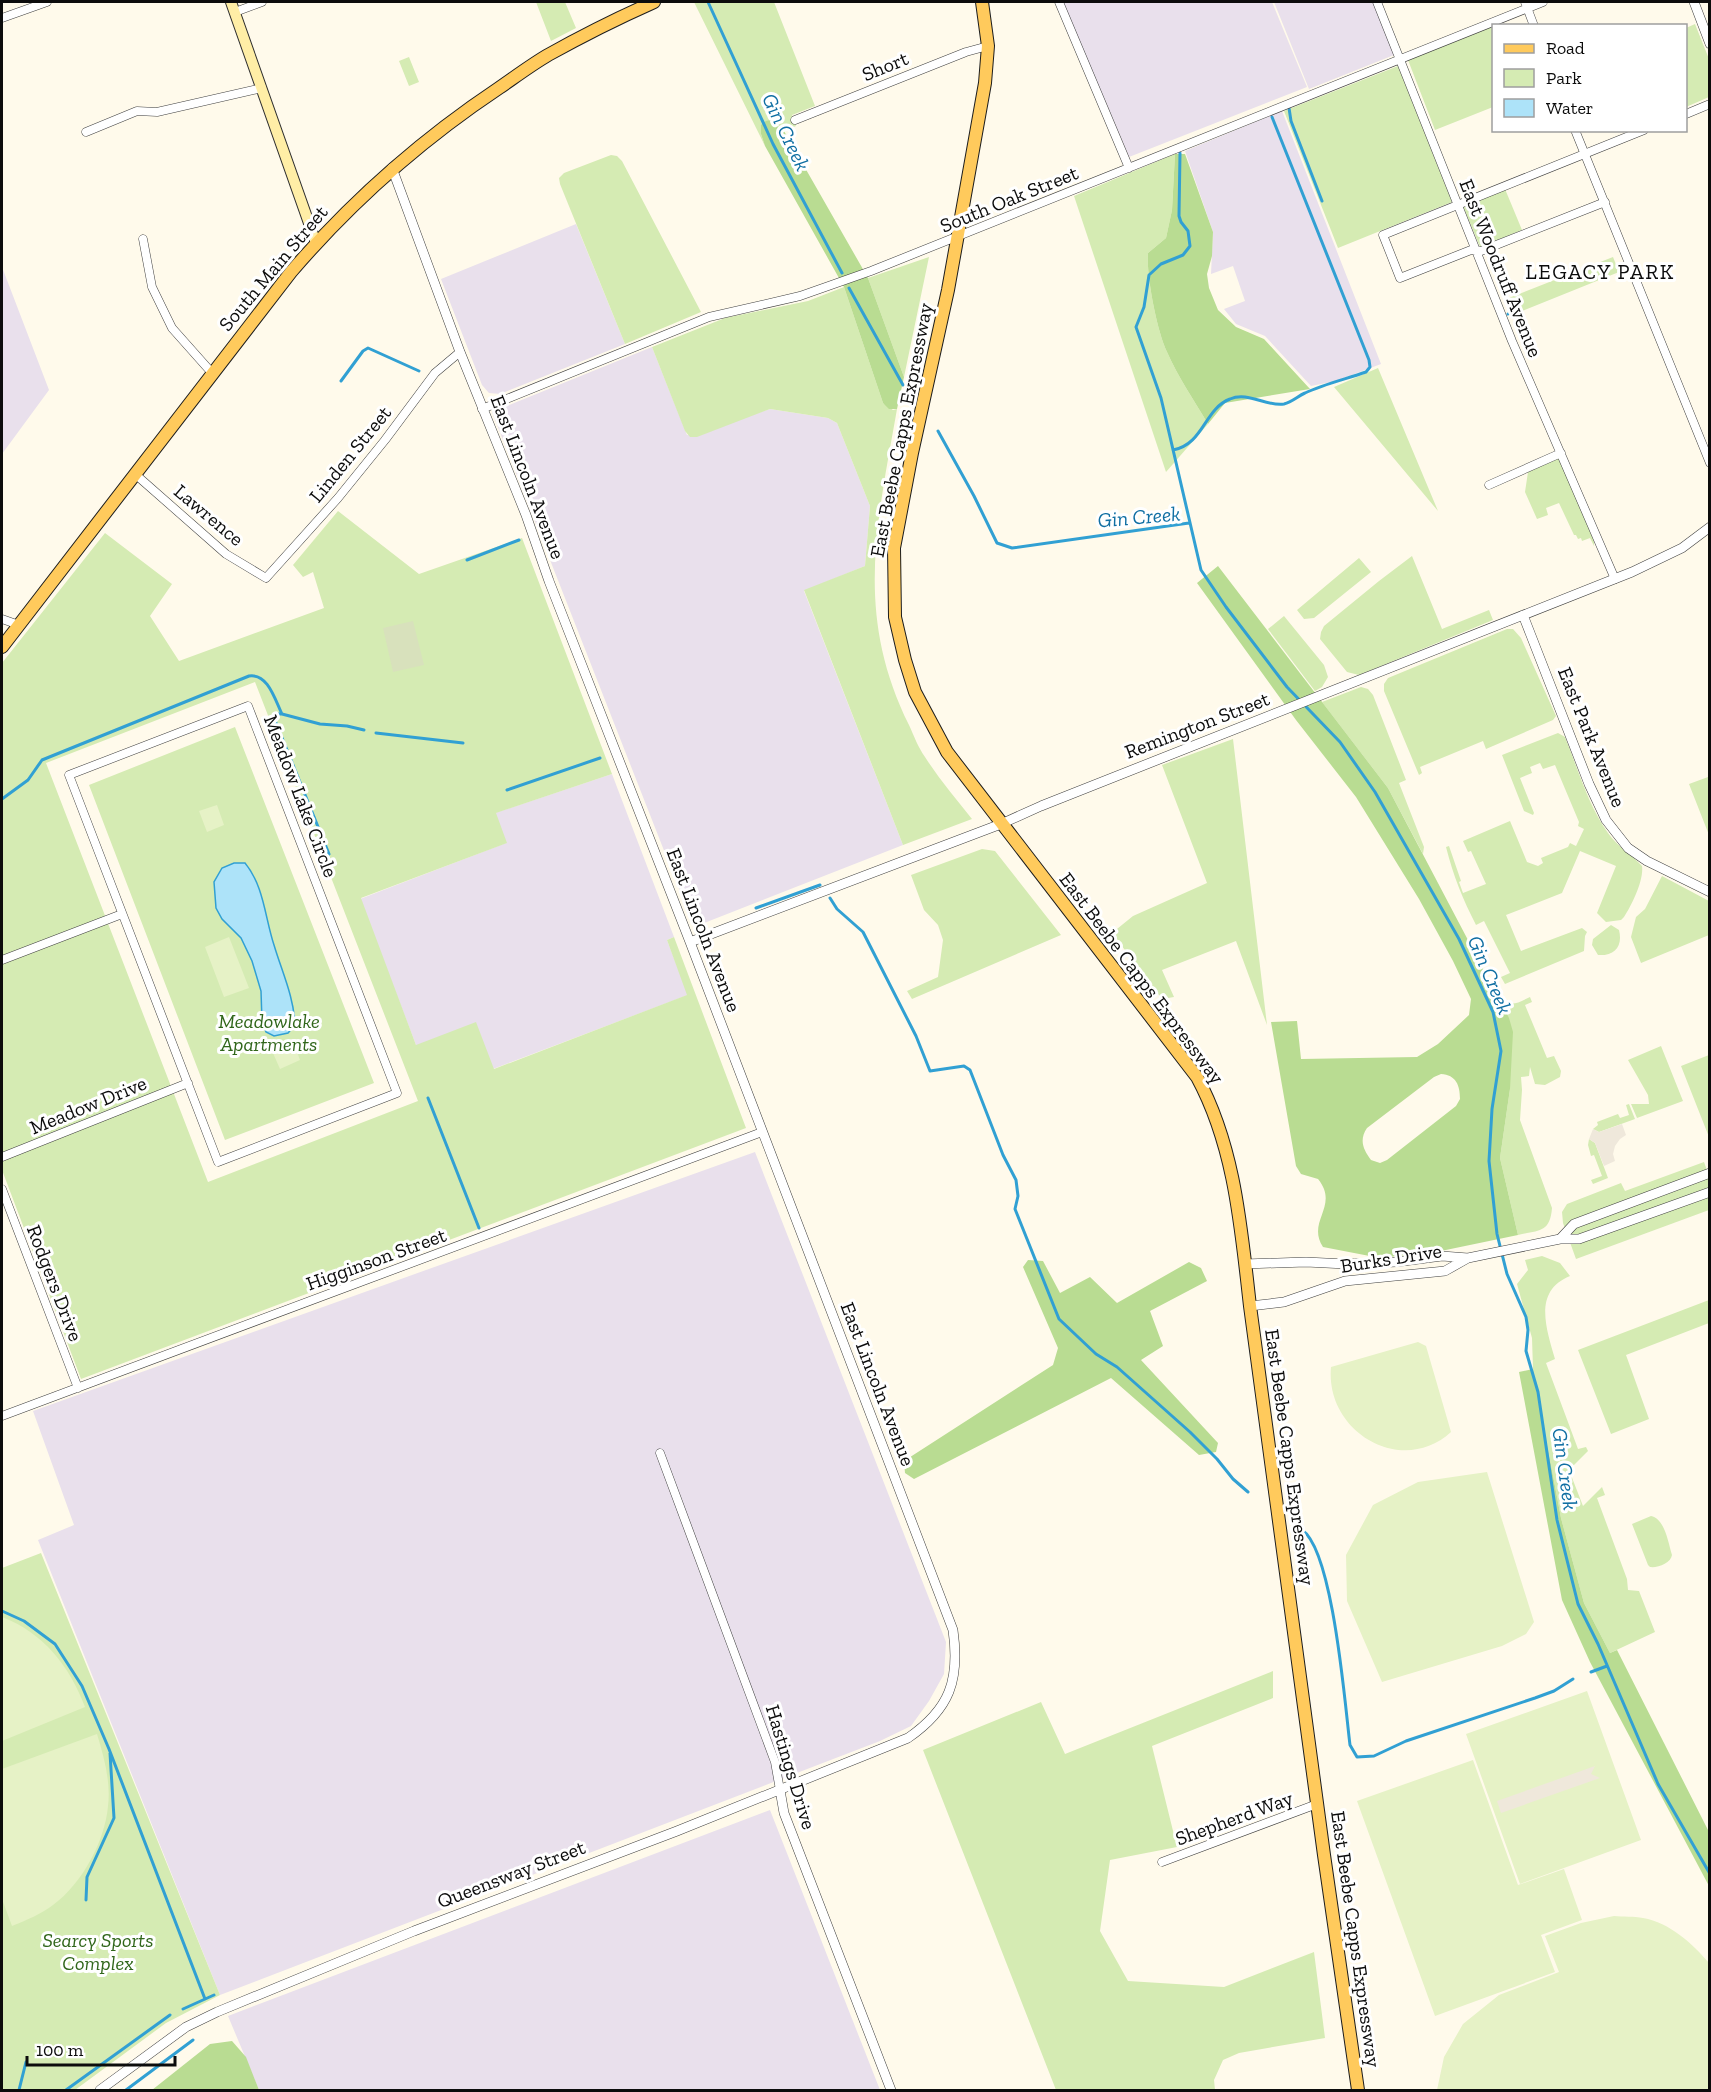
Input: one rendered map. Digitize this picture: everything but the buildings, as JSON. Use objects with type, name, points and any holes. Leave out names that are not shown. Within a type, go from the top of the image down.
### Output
[{"type":"main road","name":"South Main Street","points":[[2,647],[212,373],[316,243],[392,168],[464,111],[519,73],[557,51],[654,2]]},
{"type":"main road","name":"East Beebe Capps Expressway","points":[[982,2],[988,46],[983,94],[948,290],[894,548],[896,617],[915,692],[947,752],[1197,1077],[1209,1100],[1228,1159],[1240,1221],[1317,1804],[1358,2091]]},
{"type":"main road","points":[[233,7],[316,243]]},
{"type":"street","points":[[2,18],[47,2]]},
{"type":"street","points":[[233,7],[262,2]]},
{"type":"street","points":[[1059,2],[1129,168]]},
{"type":"street","name":"East Woodruff Avenue","points":[[1377,2],[1476,250],[1615,579]]},
{"type":"street","name":"South Oak Street","points":[[482,409],[709,317],[800,296],[956,238],[1400,59],[1526,5],[1543,2]]},
{"type":"street","points":[[1694,2],[1710,44]]},
{"type":"street","points":[[1526,5],[1533,24]]},
{"type":"street","name":"Short","points":[[795,120],[966,52],[988,46]]},
{"type":"street","points":[[86,132],[137,111],[157,112],[262,88]]},
{"type":"street","points":[[1687,114],[1710,104]]},
{"type":"street","points":[[1576,132],[1710,463]]},
{"type":"street","points":[[1605,202],[1481,251],[1471,250],[1400,278],[1383,235],[1639,132]]},
{"type":"street","name":"East Lincoln Avenue","points":[[392,168],[460,352],[526,515],[553,592],[690,942],[953,1630],[957,1654],[952,1684],[942,1708]]},
{"type":"street","points":[[142,238],[152,287],[172,327],[212,373]]},
{"type":"street","name":"Linden Street","points":[[266,578],[338,498],[435,374],[460,352]]},
{"type":"street","points":[[1489,485],[1560,453]]},
{"type":"street","name":"Lawrence","points":[[135,474],[226,554],[266,578]]},
{"type":"street","name":"Remington Street","points":[[690,942],[1001,824],[1053,801],[1643,568],[1682,548],[1710,527]]},
{"type":"street","name":"East Park Avenue","points":[[1523,615],[1588,784],[1606,820],[1628,848],[1647,861],[1710,892]]},
{"type":"street","points":[[2,618],[19,625]]},
{"type":"street","name":"Meadow Lake Circle","points":[[248,706],[397,1093],[218,1162],[188,1083],[69,775],[248,706]]},
{"type":"street","points":[[2,960],[123,914]]},
{"type":"street","name":"Meadow Drive","points":[[2,1157],[188,1083]]},
{"type":"street","name":"Higginson Street","points":[[2,1416],[762,1132]]},
{"type":"street","name":"Burks Drive","points":[[1560,1239],[1574,1224],[1710,1173]]},
{"type":"street","name":"Rodgers Drive","points":[[2,1189],[78,1388]]},
{"type":"street","name":"Burks Drive","points":[[1245,1264],[1306,1262],[1346,1264],[1396,1262],[1442,1256],[1468,1258],[1560,1239],[1579,1239],[1710,1192]]},
{"type":"street","name":"Burks Drive","points":[[1250,1306],[1284,1302],[1345,1281],[1445,1271],[1468,1258]]},
{"type":"street","name":"Hastings Drive","points":[[660,1453],[775,1762],[784,1813],[891,2091]]},
{"type":"street","name":"Queensway Street","points":[[100,2091],[186,2027],[217,2012],[414,1930],[780,1790],[908,1738],[926,1726],[942,1708]]},
{"type":"street","name":"Shepherd Way","points":[[1162,1862],[1317,1804]]},
{"type":"shaded area","points":[[1063,2],[1272,2],[1307,87],[1129,157]]},
{"type":"shaded area","points":[[1274,2],[1373,2],[1394,55],[1309,89]]},
{"type":"shaded area","points":[[1282,111],[1381,364],[1336,381],[1311,386],[1265,336],[1236,324],[1224,309],[1245,301],[1233,266],[1211,274],[1213,232],[1185,151]]},
{"type":"shaded area","points":[[576,224],[625,344],[500,394],[489,393],[482,385],[441,279]]},
{"type":"shaded area","points":[[2,267],[49,390],[2,454]]},
{"type":"shaded area","points":[[652,347],[687,435],[770,409],[828,418],[837,423],[870,506],[865,566],[804,591],[903,845],[694,927],[492,412]]},
{"type":"shaded area","points":[[612,774],[674,937],[667,940],[688,995],[493,1069],[416,1045],[360,899],[506,843],[495,813]]},
{"type":"shaded area","points":[[1622,1124],[1626,1135],[1615,1146],[1613,1154],[1615,1161],[1604,1166],[1595,1143],[1589,1139],[1593,1129],[1599,1132]]},
{"type":"shaded area","points":[[755,1152],[946,1642],[944,1674],[929,1701],[911,1726],[880,1741],[220,1995],[38,1540],[74,1525],[33,1411]]},
{"type":"shaded area","points":[[1595,1766],[1591,1774],[1600,1778],[1501,1813],[1497,1801]]},
{"type":"shaded area","points":[[770,1810],[880,2090],[259,2090],[228,2016]]},
{"type":"green space","points":[[536,2],[565,2],[576,28],[551,41]]},
{"type":"green space","points":[[694,2],[774,2],[815,106],[792,115],[796,126],[784,131],[778,125],[761,125],[765,146]]},
{"type":"green space","points":[[1695,24],[1709,59],[1709,97],[1687,107],[1687,28]]},
{"type":"green space","points":[[1492,26],[1492,107],[1435,130],[1408,60]]},
{"type":"green space","points":[[409,57],[419,82],[409,86],[399,61]]},
{"type":"green space","points":[[1398,66],[1452,202],[1338,248],[1284,111]]},
{"type":"green space","points":[[771,120],[784,131],[868,278],[904,377],[897,409],[889,409],[883,403],[844,287],[765,146],[761,125]]},
{"type":"green space","points":[[1175,154],[1172,210],[1166,238],[1148,253],[1150,288],[1163,343],[1208,424],[1166,472],[1074,196]]},
{"type":"green space","points":[[1175,154],[1185,154],[1213,232],[1212,256],[1207,274],[1209,288],[1218,310],[1236,327],[1264,339],[1310,389],[1225,403],[1208,424],[1163,343],[1150,288],[1148,253],[1166,238],[1172,210]]},
{"type":"green space","points":[[611,155],[617,156],[622,161],[701,312],[625,344],[559,178],[564,173]]},
{"type":"green space","points":[[1505,189],[1522,230],[1480,247],[1463,206]]},
{"type":"green space","points":[[929,257],[904,377],[868,278]]},
{"type":"green space","points":[[1613,257],[1619,272],[1515,314],[1509,298]]},
{"type":"green space","points":[[844,287],[883,403],[893,410],[897,409],[883,491],[875,569],[876,607],[881,645],[892,684],[918,745],[936,773],[972,819],[903,845],[804,590],[865,566],[870,506],[837,423],[828,418],[770,409],[697,437],[690,437],[685,431],[652,347],[725,318],[808,301]]},
{"type":"green space","points":[[1378,368],[1438,511],[1334,387]]},
{"type":"green space","points":[[1559,458],[1594,541],[1594,546],[1590,538],[1582,541],[1574,535],[1559,503],[1546,508],[1548,515],[1537,519],[1525,492],[1528,472]]},
{"type":"green space","points":[[338,511],[419,574],[522,538],[612,774],[496,813],[507,843],[361,898],[416,1045],[476,1022],[494,1069],[687,995],[667,940],[674,937],[746,1128],[81,1379],[2,1170],[2,663],[105,533],[172,584],[150,616],[179,661],[324,608],[313,572],[303,577],[293,565]],"holes":[[[255,682],[418,1101],[208,1182],[46,763]]]},
{"type":"green space","points":[[1412,556],[1442,629],[1489,610],[1493,620],[1359,675],[1347,672],[1320,639],[1324,626]]},
{"type":"green space","points":[[1359,558],[1371,572],[1314,618],[1304,619],[1297,610]]},
{"type":"green space","points":[[1218,566],[1388,788],[1509,1018],[1513,1032],[1510,1089],[1500,1158],[1518,1235],[1441,1251],[1380,1258],[1323,1247],[1318,1229],[1326,1197],[1318,1179],[1301,1174],[1296,1166],[1271,1022],[1297,1021],[1301,1059],[1417,1057],[1438,1044],[1469,1015],[1471,999],[1419,899],[1356,797],[1296,720],[1197,583]],"holes":[[[1441,1074],[1454,1079],[1458,1085],[1460,1099],[1456,1106],[1387,1160],[1380,1163],[1371,1160],[1363,1144],[1367,1128],[1434,1077]]]},
{"type":"green space","points":[[1284,616],[1324,665],[1328,677],[1322,687],[1315,691],[1268,629]]},
{"type":"green space","points":[[413,621],[424,665],[393,672],[383,628]]},
{"type":"green space","points":[[1507,629],[1513,629],[1521,638],[1556,716],[1553,720],[1486,749],[1483,741],[1420,767],[1422,773],[1419,775],[1384,691],[1384,684],[1388,678]]},
{"type":"green space","points":[[1361,687],[1368,689],[1373,695],[1406,780],[1399,783],[1424,847],[1423,854],[1388,788],[1322,702]]},
{"type":"green space","name":"Meadowlake Apartments","points":[[235,727],[374,1083],[225,1140],[89,785]]},
{"type":"green space","points":[[1558,733],[1565,737],[1589,799],[1601,822],[1616,842],[1642,866],[1641,878],[1634,899],[1624,917],[1621,920],[1606,922],[1597,913],[1616,866],[1580,851],[1562,893],[1506,915],[1521,951],[1582,928],[1587,932],[1584,951],[1505,984],[1501,977],[1510,973],[1484,921],[1476,925],[1459,887],[1446,847],[1449,846],[1463,893],[1486,884],[1471,851],[1468,852],[1463,841],[1510,821],[1527,862],[1538,866],[1543,863],[1541,858],[1568,847],[1570,843],[1576,846],[1584,829],[1578,826],[1579,822],[1555,765],[1543,769],[1540,763],[1530,767],[1532,773],[1520,778],[1533,815],[1524,811],[1502,755]]},
{"type":"green space","points":[[1233,739],[1267,1025],[1236,941],[1162,970],[1174,997],[1162,999],[1112,933],[1133,916],[1207,883],[1162,765]]},
{"type":"green space","points":[[1708,777],[1710,781],[1709,835],[1689,784]]},
{"type":"green space","points":[[217,805],[224,825],[207,832],[199,811]]},
{"type":"green space","points":[[982,849],[995,851],[1061,935],[912,999],[907,991],[938,977],[943,940],[938,925],[924,910],[911,875]]},
{"type":"green space","points":[[1662,876],[1709,901],[1709,935],[1641,963],[1631,937],[1636,917],[1645,909]]},
{"type":"green space","points":[[1611,925],[1619,930],[1619,945],[1609,954],[1598,955],[1592,945],[1593,939]]},
{"type":"green space","points":[[229,937],[249,988],[224,997],[205,947]]},
{"type":"green space","points":[[1530,997],[1532,1002],[1525,1005],[1547,1058],[1554,1056],[1561,1071],[1560,1077],[1545,1085],[1535,1084],[1530,1067],[1529,1076],[1521,1077],[1520,1120],[1552,1208],[1546,1226],[1537,1231],[1518,1235],[1500,1158],[1510,1089],[1498,998],[1514,1004]]},
{"type":"green space","points":[[294,1044],[300,1060],[280,1069],[273,1053]]},
{"type":"green space","points":[[1661,1046],[1683,1101],[1637,1118],[1631,1104],[1649,1104],[1648,1095],[1628,1060]]},
{"type":"green space","points":[[1709,1055],[1709,1137],[1681,1066]]},
{"type":"green space","points":[[1629,1104],[1635,1119],[1599,1132],[1593,1129],[1598,1125],[1597,1122],[1618,1114],[1620,1118],[1629,1115],[1626,1105]]},
{"type":"green space","points":[[1589,1139],[1595,1143],[1608,1178],[1593,1184],[1591,1180],[1602,1176],[1594,1155],[1591,1156]]},
{"type":"green space","points":[[1704,1162],[1709,1176],[1709,1210],[1576,1259],[1563,1223],[1562,1212],[1567,1204],[1621,1183],[1625,1191]]},
{"type":"green space","points":[[1542,1256],[1560,1263],[1570,1276],[1558,1283],[1551,1291],[1545,1312],[1548,1335],[1555,1359],[1546,1363],[1578,1449],[1586,1447],[1588,1451],[1569,1470],[1583,1506],[1602,1487],[1605,1495],[1597,1498],[1627,1579],[1628,1590],[1639,1591],[1655,1632],[1610,1653],[1584,1603],[1561,1518],[1533,1369],[1532,1338],[1517,1284],[1528,1270],[1525,1260]]},
{"type":"green space","points":[[1028,1260],[1043,1261],[1060,1293],[1090,1277],[1117,1303],[1189,1262],[1201,1268],[1207,1281],[1150,1311],[1163,1346],[1141,1360],[1218,1443],[1216,1452],[1199,1455],[1111,1378],[914,1479],[905,1473],[904,1461],[1053,1365],[1058,1348],[1023,1267]]},
{"type":"green space","points":[[1709,1300],[1709,1323],[1626,1355],[1649,1419],[1611,1434],[1578,1350]]},
{"type":"green space","points":[[1418,1342],[1426,1346],[1451,1432],[1432,1445],[1411,1450],[1390,1448],[1370,1441],[1353,1428],[1340,1411],[1332,1390],[1331,1367]]},
{"type":"green space","points":[[1533,1369],[1561,1518],[1584,1603],[1610,1653],[1617,1650],[1709,1832],[1709,1886],[1590,1662],[1562,1600],[1519,1372]]},
{"type":"green space","points":[[1487,1472],[1534,1622],[1526,1634],[1502,1646],[1382,1682],[1347,1601],[1346,1555],[1373,1505],[1418,1482]]},
{"type":"green space","points":[[1651,1516],[1663,1526],[1672,1555],[1667,1563],[1653,1567],[1648,1565],[1632,1524]]},
{"type":"green space","name":"Searcy Sports Complex","points":[[41,1553],[220,1995],[166,2023],[75,2090],[2,2090],[2,1568]]},
{"type":"green space","points":[[2,1617],[31,1632],[54,1653],[72,1678],[85,1707],[2,1741]]},
{"type":"green space","points":[[1273,1671],[1273,1698],[1152,1746],[1177,1847],[1110,1860],[1100,1931],[1128,1981],[1224,1987],[1314,1952],[1325,2038],[1239,2053],[1223,2060],[1214,2080],[1215,2090],[1056,2090],[923,1750],[1041,1702],[1065,1754]]},
{"type":"green space","points":[[1587,1691],[1641,1840],[1520,1884],[1466,1734]]},
{"type":"green space","points":[[97,1734],[106,1770],[109,1797],[106,1819],[97,1847],[82,1874],[64,1896],[44,1911],[12,1926],[2,1899],[2,1769]]},
{"type":"green space","points":[[1473,1760],[1518,1885],[1564,1869],[1582,1920],[1541,1935],[1555,1972],[1435,2016],[1357,1801]]},
{"type":"green space","points":[[1614,1916],[1640,1917],[1662,1924],[1688,1941],[1709,1963],[1709,2090],[1437,2090],[1444,2057],[1463,2024],[1499,1995],[1559,1972],[1545,1936],[1581,1923]]},
{"type":"green space","points":[[232,2041],[246,2057],[259,2090],[152,2090],[210,2044]]},
{"type":"water","points":[[234,863],[245,863],[260,892],[292,1004],[295,1025],[288,1033],[274,1036],[266,1032],[262,1022],[261,991],[252,961],[241,938],[222,919],[216,908],[214,882],[222,868]]},
{"type":"waterway","name":"Gin Creek","points":[[708,2],[773,144],[842,273]]},
{"type":"waterway","points":[[1289,108],[1291,121],[1322,201]]},
{"type":"waterway","points":[[1173,450],[1191,441],[1214,410],[1230,399],[1244,397],[1284,404],[1327,384],[1366,372],[1370,367],[1272,117]]},
{"type":"waterway","name":"Gin Creek","points":[[1180,153],[1179,216],[1188,231],[1190,246],[1183,255],[1161,264],[1149,275],[1144,307],[1136,327],[1161,398],[1201,570],[1287,687],[1340,742],[1375,792],[1459,939],[1493,1012],[1501,1051],[1492,1109],[1489,1161],[1497,1234],[1507,1274],[1526,1317],[1528,1330],[1526,1351],[1538,1392],[1557,1520],[1578,1604],[1598,1644],[1658,1784],[1710,1874]]},
{"type":"waterway","name":"Gin Creek","points":[[849,288],[903,385]]},
{"type":"waterway","points":[[1508,314],[1512,312]]},
{"type":"waterway","points":[[341,381],[363,351],[368,348],[419,371]]},
{"type":"waterway","name":"Gin Creek","points":[[938,431],[997,543],[1012,548],[1189,523]]},
{"type":"waterway","points":[[467,560],[519,540]]},
{"type":"waterway","points":[[2,799],[28,780],[42,760],[249,676],[256,676],[266,683],[282,714]]},
{"type":"waterway","points":[[329,854],[274,718],[277,714],[282,714],[320,724],[364,730]]},
{"type":"waterway","points":[[376,733],[463,743]]},
{"type":"waterway","points":[[1586,744],[1595,740]]},
{"type":"waterway","points":[[507,790],[600,758]]},
{"type":"waterway","points":[[756,908],[820,885]]},
{"type":"waterway","points":[[830,898],[837,909],[863,932],[916,1036],[930,1071],[964,1066],[970,1070],[1003,1155],[1016,1180],[1018,1196],[1015,1209],[1059,1319],[1096,1354],[1117,1367],[1190,1432],[1248,1492]]},
{"type":"waterway","points":[[428,1098],[479,1228]]},
{"type":"waterway","points":[[1302,1530],[1313,1543],[1322,1566],[1336,1630],[1350,1745],[1357,1757],[1374,1756],[1406,1741],[1535,1698],[1554,1691],[1573,1679]]},
{"type":"waterway","points":[[2,1611],[24,1621],[55,1644],[82,1686],[109,1749],[205,1999]]},
{"type":"waterway","points":[[1591,1672],[1607,1666]]},
{"type":"waterway","points":[[86,1900],[87,1877],[114,1818],[110,1753]]},
{"type":"waterway","points":[[183,2009],[214,1995]]},
{"type":"waterway","points":[[66,2090],[170,2015]]},
{"type":"waterway","points":[[126,2090],[193,2040]]},
{"type":"waterway","points":[[19,2090],[26,2062]]},
{"type":"district","name":"LEGACY PARK","points":[[1600,272]]}]
